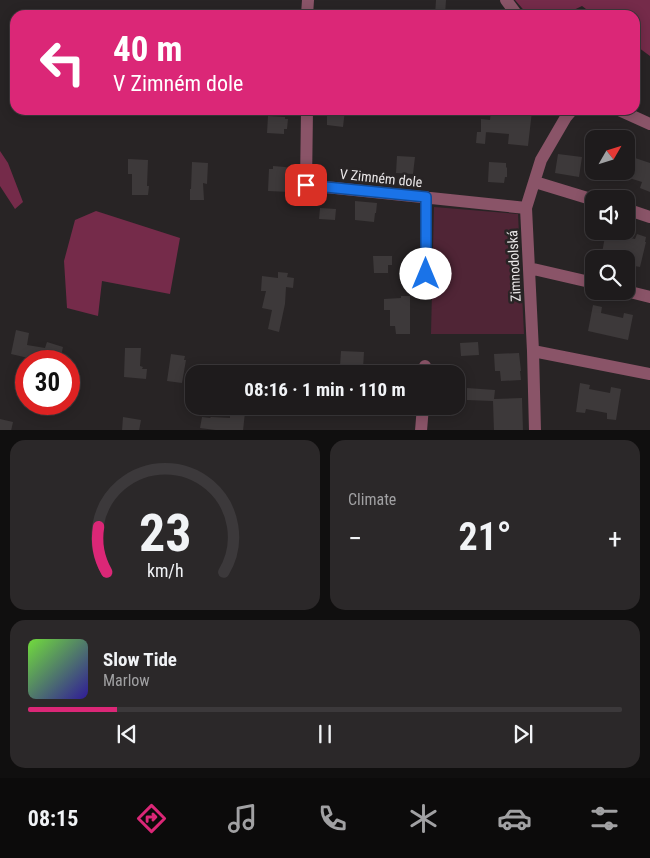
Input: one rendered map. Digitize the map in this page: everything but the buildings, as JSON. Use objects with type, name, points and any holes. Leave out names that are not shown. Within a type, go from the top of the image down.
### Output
[{"type":"street","name":"V Zimném dole","points":[[307,115],[306,185],[526,208]]},
{"type":"street","name":"Zimnodolská","points":[[535,430],[526,208],[542,160],[568,115]]},
{"type":"street","points":[[630,115],[650,124]]},
{"type":"street","points":[[535,182],[585,197]]},
{"type":"street","points":[[426,197],[426,274]]},
{"type":"street","points":[[635,213],[650,217]]},
{"type":"street","points":[[529,268],[585,281]]},
{"type":"street","points":[[635,293],[650,296]]},
{"type":"street","points":[[533,351],[650,374]]},
{"type":"street","points":[[421,430],[422,415]]},
{"type":"shaded area","points":[[515,0],[650,0],[650,56],[640,49],[640,10],[587,10],[582,6],[574,10],[524,10]]},
{"type":"shaded area","points":[[0,151],[8,163],[23,202],[15,209],[0,186]]},
{"type":"shaded area","points":[[434,207],[518,214],[524,334],[431,334]]},
{"type":"shaded area","points":[[96,211],[180,238],[170,294],[102,281],[98,316],[67,308],[64,261],[75,220]]},
{"type":"route","points":[[306,185],[426,197],[426,274]]}]
